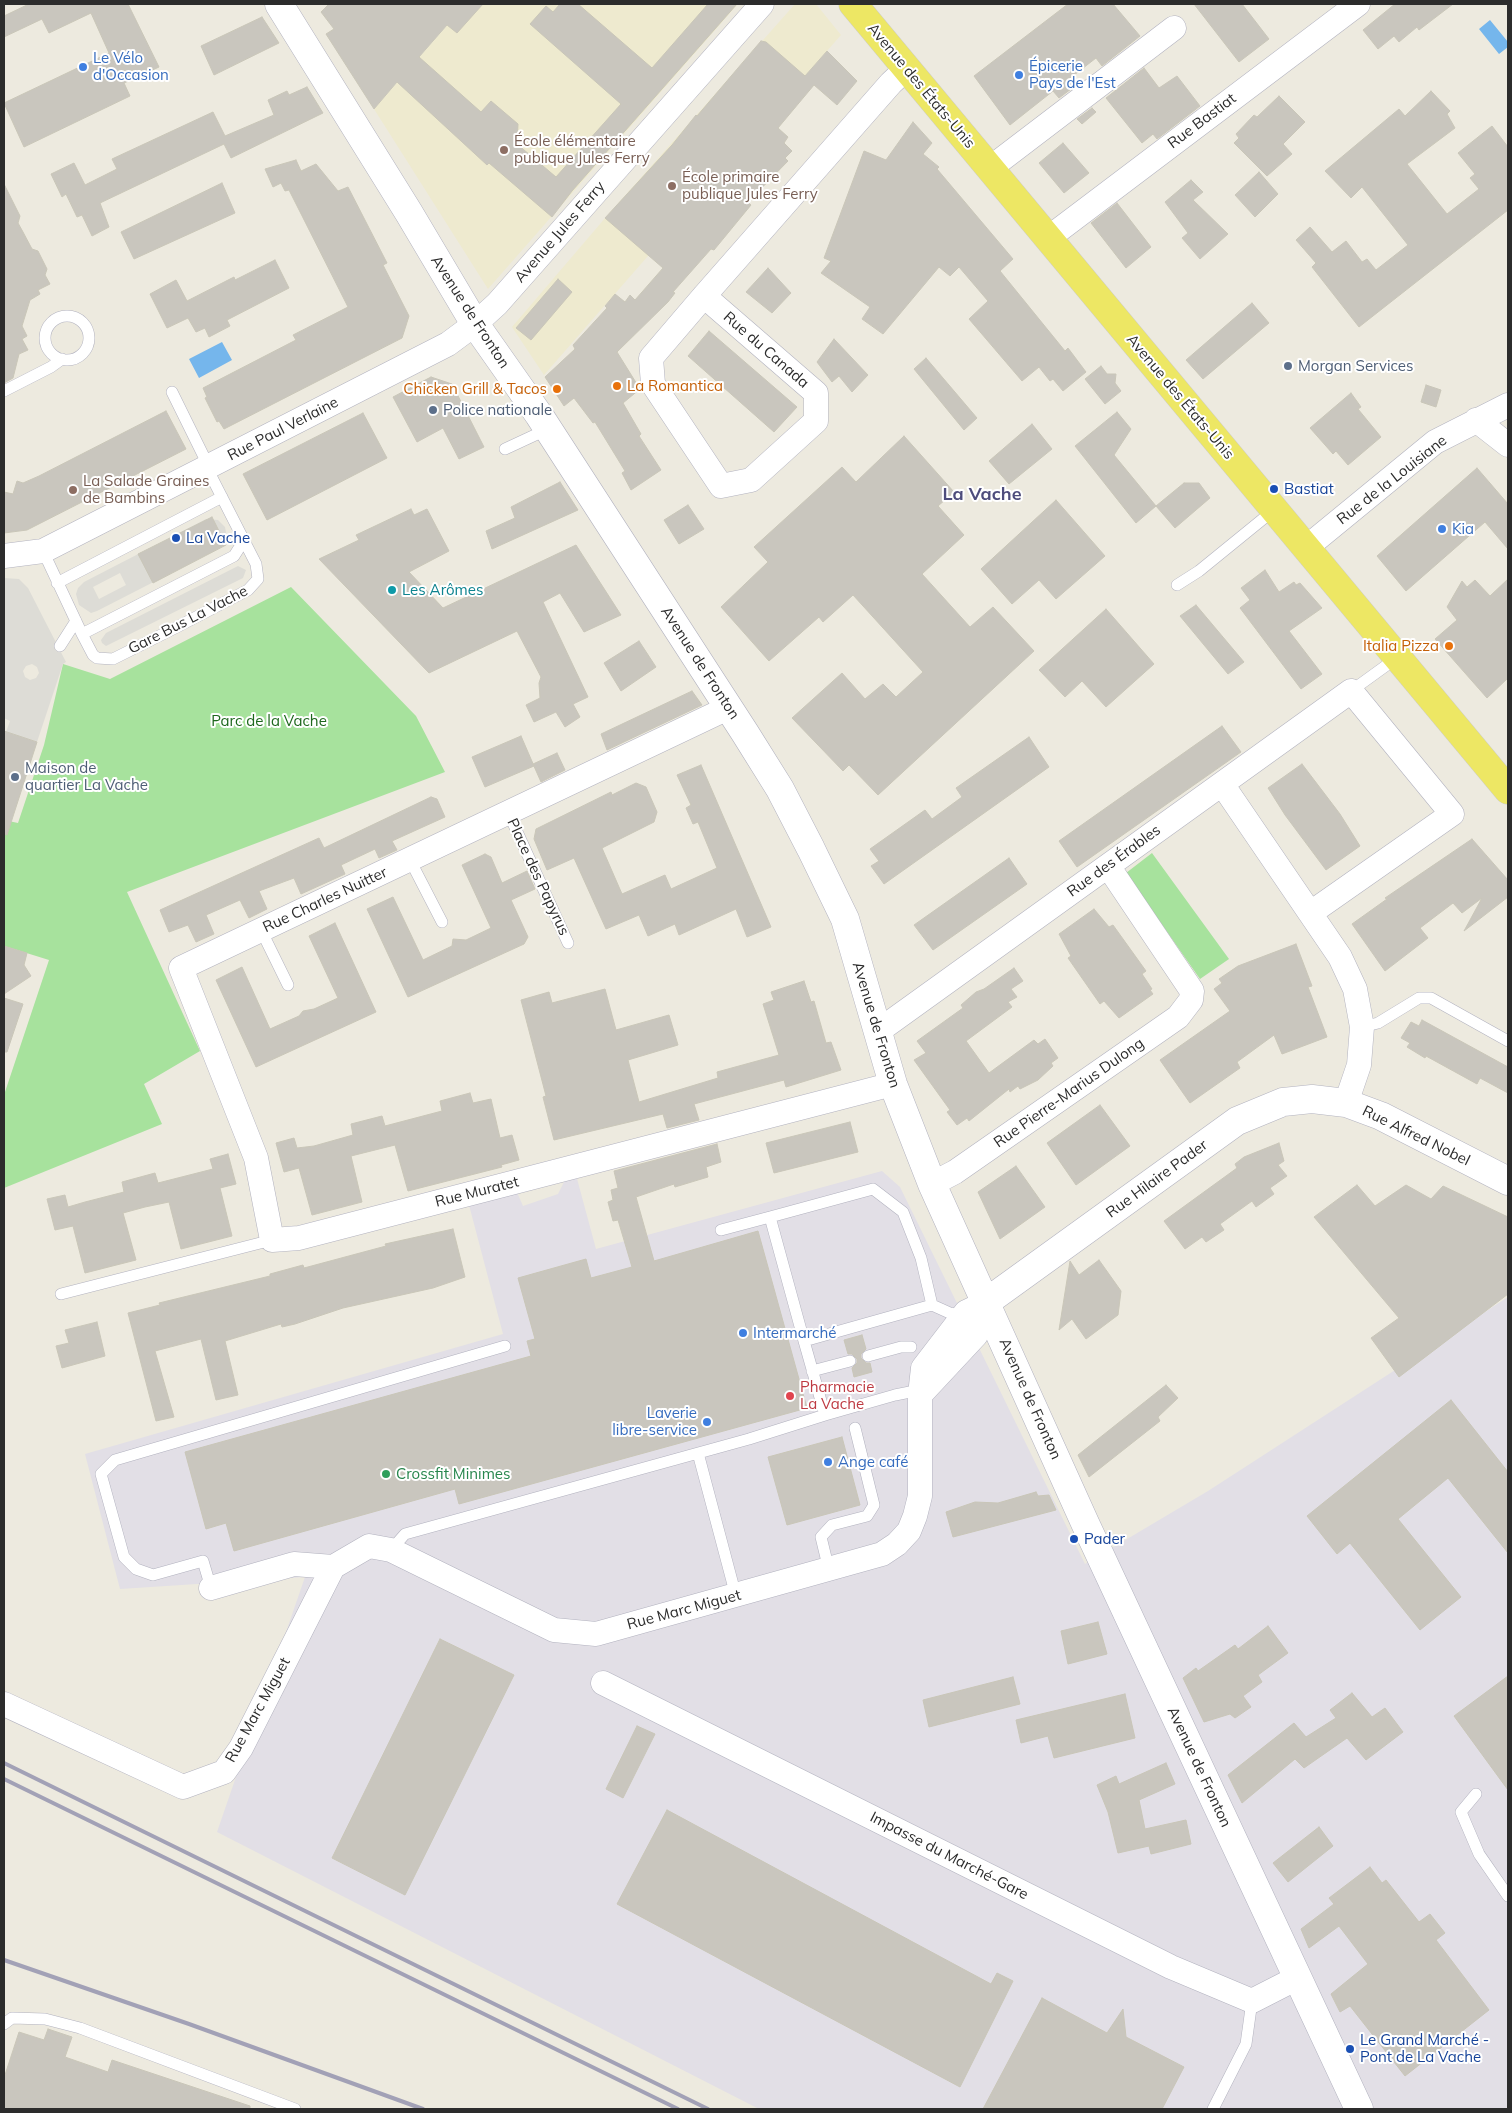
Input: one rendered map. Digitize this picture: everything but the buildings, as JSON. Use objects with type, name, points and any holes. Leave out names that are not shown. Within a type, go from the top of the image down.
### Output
[{"type":"main road","name":"Avenue des États-Unis","points":[[853,4],[1508,790]]},
{"type":"street","name":"Avenue de Fronton","points":[[279,4],[475,324],[548,429],[780,789],[845,919],[893,1084],[932,1184],[976,1308],[1359,2109]]},
{"type":"street","name":"Avenue Jules Ferry","points":[[475,324],[503,297],[762,4]]},
{"type":"street","name":"Rue Bastiat","points":[[1047,239],[1358,4]]},
{"type":"street","points":[[989,169],[1174,28]]},
{"type":"street","name":"Rue du Canada","points":[[704,296],[816,393],[816,421],[751,480],[720,486],[653,384],[651,358],[704,296],[891,83],[906,69]]},
{"type":"street","name":"Rue Paul Verlaine","points":[[4,556],[43,551],[448,344],[475,324]]},
{"type":"street","name":"Rue de la Louisiane","points":[[1307,547],[1435,442],[1508,405]]},
{"type":"street","points":[[1476,420],[1508,444]]},
{"type":"street","points":[[1312,912],[1452,814],[1352,691]]},
{"type":"street","name":"Rue des Érables","points":[[877,1032],[1352,691]]},
{"type":"street","name":"Rue Charles Nuitter","points":[[272,1240],[256,1158],[181,968],[728,708]]},
{"type":"street","name":"Rue Alfred Nobel","points":[[1222,784],[1312,912],[1340,956],[1355,989],[1362,1028],[1359,1065],[1346,1103],[1381,1116],[1508,1181]]},
{"type":"street","name":"Rue Pierre-Marius Dulong","points":[[932,1184],[955,1172],[1178,1017],[1191,1000],[1192,991],[1108,866]]},
{"type":"street","name":"Rue Muratet","points":[[272,1240],[299,1238],[893,1084]]},
{"type":"street","name":"Rue Hilaire Pader","points":[[976,1308],[1237,1121],[1282,1102],[1312,1099],[1346,1103]]},
{"type":"street","points":[[920,1395],[976,1335],[976,1308]]},
{"type":"street","name":"Rue Marc Miguet","points":[[4,1704],[183,1787],[224,1772],[241,1748],[333,1567],[369,1546],[391,1550],[554,1630],[596,1634],[736,1597],[882,1554],[897,1544],[909,1531],[920,1496],[920,1395]]},
{"type":"street","points":[[211,1588],[294,1564],[333,1567]]},
{"type":"street","name":"Impasse du Marché-Gare","points":[[603,1682],[1171,1967],[1252,2000]]},
{"type":"street","points":[[1252,2000],[1297,1978]]},
{"type":"lane","points":[[4,391],[51,367],[62,359]]},
{"type":"lane","name":"Gare Bus La Vache","points":[[43,551],[93,655],[102,660],[113,659],[248,590],[258,579],[256,564],[172,392]]},
{"type":"lane","points":[[505,449],[548,429]]},
{"type":"lane","points":[[57,583],[222,497]]},
{"type":"lane","points":[[1176,585],[1199,571],[1275,509]]},
{"type":"lane","points":[[82,634],[234,556],[242,545],[241,534]]},
{"type":"lane","points":[[60,646],[76,621]]},
{"type":"lane","points":[[1352,691],[1398,657]]},
{"type":"lane","name":"Place des Papyrus","points":[[508,812],[568,943]]},
{"type":"lane","points":[[410,860],[442,922]]},
{"type":"lane","points":[[261,930],[288,985]]},
{"type":"lane","points":[[1362,1028],[1378,1023],[1419,998],[1431,998],[1508,1041]]},
{"type":"lane","points":[[721,1230],[873,1189],[903,1212],[921,1258],[932,1305]]},
{"type":"lane","points":[[770,1217],[825,1415]]},
{"type":"lane","name":"Rue Muratet","points":[[61,1294],[272,1240]]},
{"type":"lane","points":[[804,1341],[932,1305],[952,1314],[976,1308]]},
{"type":"lane","points":[[211,1588],[203,1561],[153,1575],[136,1569],[124,1557],[101,1474],[115,1460],[505,1346]]},
{"type":"lane","points":[[868,1356],[902,1347],[911,1347]]},
{"type":"lane","points":[[812,1371],[850,1361]]},
{"type":"lane","points":[[391,1550],[404,1534],[698,1453],[895,1394],[910,1392],[920,1395]]},
{"type":"lane","points":[[830,1570],[821,1537],[832,1525],[867,1516],[874,1505],[855,1428]]},
{"type":"lane","points":[[698,1453],[736,1597]]},
{"type":"lane","points":[[1476,1794],[1461,1812],[1479,1854],[1508,1896]]},
{"type":"lane","points":[[1213,2109],[1246,2044],[1252,2000]]},
{"type":"lane","points":[[4,2024],[12,2018],[45,2019],[80,2028],[295,2109]]},
{"type":"shaded area","name":"École élémentaire publique Jules Ferry","points":[[466,4],[738,4],[488,289],[374,109]]},
{"type":"shaded area","name":"École primaire publique Jules Ferry","points":[[795,4],[816,4],[841,35],[544,375],[512,327],[606,217]]},
{"type":"shaded area","points":[[206,519],[218,520],[225,527],[227,538],[220,548],[91,613],[79,605],[76,594],[78,588],[84,582]],"holes":[[[120,573],[126,585],[99,599],[93,587]]]},
{"type":"shaded area","points":[[238,566],[246,570],[243,578],[106,646],[102,643],[101,640],[106,633]]},
{"type":"shaded area","points":[[4,578],[19,579],[28,588],[66,662],[63,664],[37,742],[6,732],[10,721],[4,718]],"holes":[[[32,664],[37,667],[39,673],[36,678],[30,680],[25,677],[23,671],[26,666]]]},
{"type":"shaded area","points":[[882,1171],[900,1187],[1085,1564],[1208,1491],[1508,1297],[1508,2109],[759,2109],[217,1832],[305,1577],[120,1589],[85,1454],[503,1334],[469,1205],[516,1190],[523,1206],[558,1194],[567,1176],[576,1175],[596,1249]]},
{"type":"green space","name":"Parc de la Vache","points":[[291,587],[416,716],[445,772],[127,892],[200,1051],[144,1084],[162,1124],[4,1188],[4,1095],[49,960],[4,946],[4,820],[18,823],[44,745],[63,664],[110,679]]},
{"type":"green space","points":[[1152,853],[1229,959],[1200,979],[1126,873]]},
{"type":"water","points":[[1490,20],[1508,42],[1508,47],[1499,54],[1479,29]]},
{"type":"water","points":[[222,342],[232,360],[199,378],[189,359]]},
{"type":"railway","points":[[4,1763],[708,2109]]},
{"type":"railway","points":[[4,1779],[678,2109]]},
{"type":"railway","points":[[4,1960],[189,2024],[423,2109]]},
{"type":"place","name":"Le Vélo d'Occasion","points":[[83,67]]},
{"type":"place","name":"Épicerie Pays de l'Est","points":[[1019,75]]},
{"type":"place","name":"École élémentaire publique Jules Ferry","points":[[504,150]]},
{"type":"place","name":"École primaire publique Jules Ferry","points":[[672,186]]},
{"type":"place","name":"Morgan Services","points":[[1288,366]]},
{"type":"place","name":"La Romantica","points":[[617,386]]},
{"type":"place","name":"Chicken Grill & Tacos","points":[[557,389]]},
{"type":"place","name":"Police nationale","points":[[433,410]]},
{"type":"place","name":"Bastiat","points":[[1274,489]]},
{"type":"place","name":"La Salade Graines de Bambins","points":[[73,490]]},
{"type":"place","name":"Kia","points":[[1442,529]]},
{"type":"place","name":"La Vache","points":[[176,538]]},
{"type":"place","name":"Les Arômes","points":[[392,590]]},
{"type":"place","name":"Italia Pizza","points":[[1449,646]]},
{"type":"place","name":"Maison de quartier La Vache","points":[[15,777]]},
{"type":"place","name":"Intermarché","points":[[743,1333]]},
{"type":"place","name":"Pharmacie La Vache","points":[[790,1396]]},
{"type":"place","name":"Laverie libre-service","points":[[707,1422]]},
{"type":"place","name":"Ange café","points":[[828,1462]]},
{"type":"place","name":"Crossfit Minimes","points":[[386,1474]]},
{"type":"place","name":"Pader","points":[[1074,1539]]},
{"type":"place","name":"Le Grand Marché - Pont de La Vache","points":[[1350,2049]]},
{"type":"district","name":"La Vache","points":[[982,495]]}]
